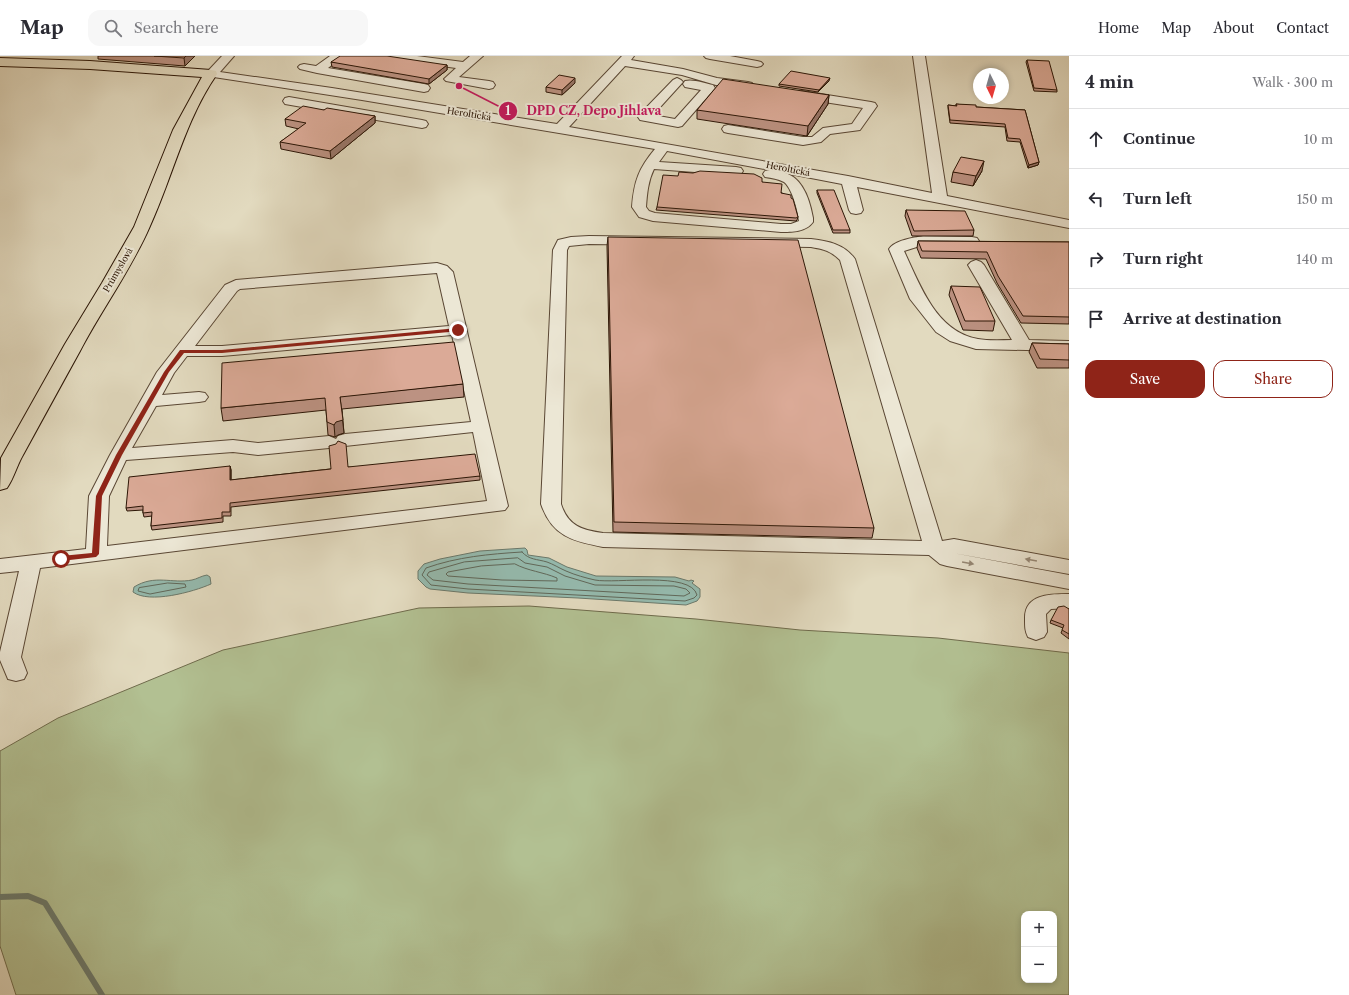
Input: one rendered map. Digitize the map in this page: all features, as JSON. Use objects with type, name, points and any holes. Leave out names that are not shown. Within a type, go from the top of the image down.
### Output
[{"type":"main road","name":"Heroltická","points":[[0,62],[90,65],[211,74]]},
{"type":"main road","name":"Průmyslová","points":[[0,483],[11,458],[74,344],[135,240],[148,212],[163,170],[180,130],[202,85],[211,74]]},
{"type":"street","name":"Průmyslová","points":[[211,74],[228,56]]},
{"type":"street","points":[[280,84],[320,56]]},
{"type":"street","points":[[317,70],[337,56]]},
{"type":"street","points":[[392,56],[465,66]]},
{"type":"street","points":[[478,56],[450,79],[490,86]]},
{"type":"street","points":[[710,56],[757,64]]},
{"type":"street","points":[[919,56],[940,198]]},
{"type":"street","points":[[561,128],[626,59],[716,81],[763,88]]},
{"type":"street","points":[[304,67],[424,88]]},
{"type":"street","points":[[614,72],[676,82],[709,88],[678,123],[644,117],[676,82]]},
{"type":"street","name":"Heroltická","points":[[211,74],[561,128],[848,180],[1069,224]]},
{"type":"street","points":[[728,129],[803,141],[813,141],[819,139],[823,133],[827,131],[856,127],[871,106],[794,93]]},
{"type":"street","points":[[326,106],[346,94]]},
{"type":"street","points":[[289,101],[326,106],[422,124]]},
{"type":"street","points":[[649,165],[757,172],[784,177],[792,182],[806,214],[806,222],[803,225],[792,228],[781,228],[653,218],[644,214],[638,207],[644,172],[649,165],[664,147]]},
{"type":"street","points":[[848,180],[856,210]]},
{"type":"street","points":[[1069,567],[954,546],[934,548],[603,540],[585,537],[570,531],[556,519],[551,504],[560,250],[563,243],[588,240],[811,243],[828,246],[840,251],[847,259],[934,548],[948,559],[1069,582]]},
{"type":"street","points":[[983,241],[924,241],[907,243],[896,249],[918,299],[942,329],[956,337],[976,344],[1069,346]]},
{"type":"street","points":[[976,265],[1023,344]]},
{"type":"street","points":[[0,566],[498,506],[445,272],[442,269],[437,268],[236,285],[231,288],[166,372],[119,455],[99,496],[96,554]]},
{"type":"street","points":[[182,351],[222,351],[458,330]]},
{"type":"street","points":[[150,401],[199,397]]},
{"type":"street","points":[[119,455],[233,446],[258,449],[481,426]]},
{"type":"street","points":[[16,673],[10,657],[31,562]]},
{"type":"street","points":[[1036,632],[1035,611],[1046,602],[1069,601]]},
{"type":"green space","points":[[529,606],[696,619],[800,630],[938,638],[1069,653],[1069,995],[16,995],[0,946],[0,751],[58,718],[223,650],[419,608]]},
{"type":"water","points":[[525,548],[528,555],[549,558],[567,567],[596,576],[675,577],[689,581],[691,580],[694,581],[692,583],[700,589],[700,597],[697,601],[686,605],[468,593],[430,589],[418,579],[418,571],[424,564],[440,559],[480,551]]},
{"type":"water","points":[[207,575],[210,577],[211,584],[171,596],[149,597],[133,592],[134,587],[149,581],[185,581],[194,580]]},
{"type":"building","points":[[154,56],[186,56],[184,58]]},
{"type":"building","points":[[340,56],[387,56],[447,65],[429,79],[331,62]]},
{"type":"building","points":[[1027,60],[1049,61],[1057,90],[1034,88]]},
{"type":"building","points":[[791,71],[830,78],[819,90],[779,84]]},
{"type":"building","points":[[559,75],[575,78],[562,90],[546,87]]},
{"type":"building","points":[[723,79],[829,95],[808,126],[697,110]]},
{"type":"building","points":[[956,104],[976,105],[976,107],[1025,110],[1039,162],[1029,165],[1020,139],[1008,138],[1005,124],[950,120],[948,105],[957,106]]},
{"type":"building","points":[[303,106],[324,110],[327,108],[375,116],[330,151],[280,142],[306,123],[285,119]]},
{"type":"building","points":[[961,157],[984,161],[976,176],[953,172]]},
{"type":"building","points":[[700,171],[754,174],[762,178],[762,182],[782,184],[781,193],[791,195],[798,217],[657,207],[663,175],[678,176],[679,172],[693,173]]},
{"type":"building","points":[[817,190],[834,190],[850,230],[833,230]]},
{"type":"building","points":[[906,210],[965,211],[974,230],[914,231]]},
{"type":"building","points":[[608,237],[798,240],[874,528],[614,522]]},
{"type":"building","points":[[918,241],[1069,242],[1069,317],[1023,316],[998,276],[987,252],[922,251]]},
{"type":"building","points":[[951,286],[980,287],[995,321],[965,321]]},
{"type":"building","points":[[454,342],[463,384],[340,397],[343,420],[336,422],[334,425],[327,422],[325,398],[221,408],[222,363]]},
{"type":"building","points":[[1032,343],[1069,344],[1069,360],[1040,359]]},
{"type":"building","points":[[338,441],[346,444],[348,467],[475,454],[480,476],[230,503],[230,512],[222,512],[222,518],[151,526],[152,512],[143,513],[143,506],[126,508],[129,477],[230,466],[230,480],[331,469],[329,446],[336,444]]},
{"type":"building","points":[[1064,606],[1069,609],[1069,634],[1062,630],[1064,625],[1051,620],[1058,607]]},
{"type":"waterway","points":[[0,897],[28,896],[45,903],[102,995]]},
{"type":"place","name":"DPD CZ, Depo Jihlava","points":[[459,86]]},
{"type":"route","points":[[61,559],[96,554],[99,496],[119,455],[166,372],[182,351],[222,351],[458,330]]}]
